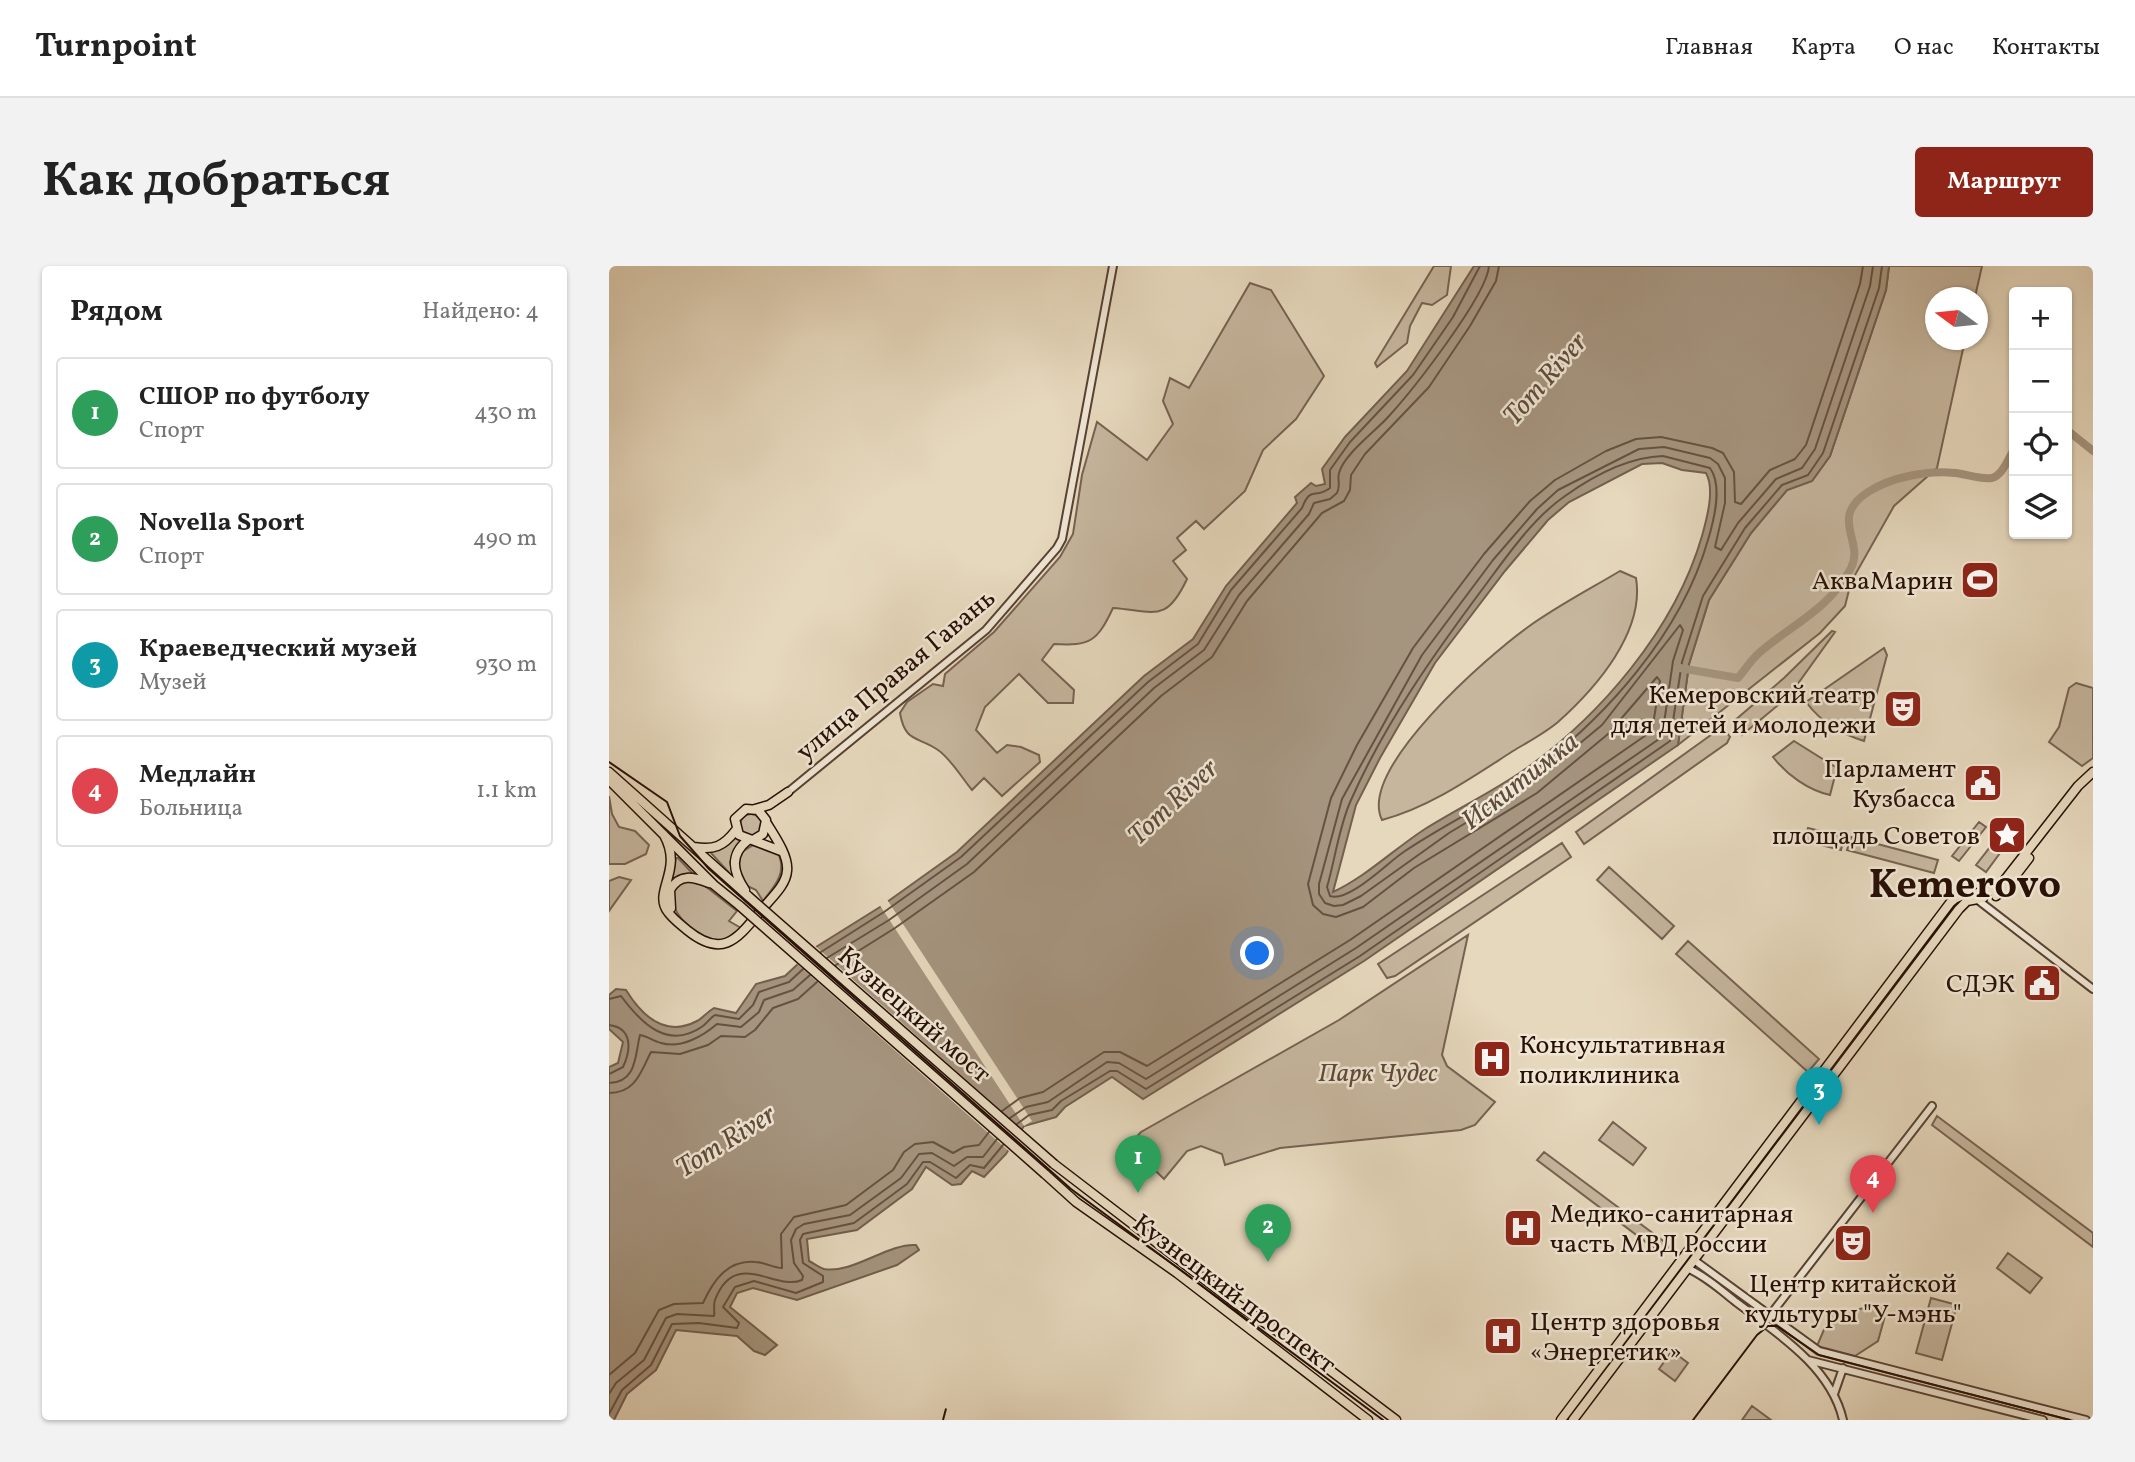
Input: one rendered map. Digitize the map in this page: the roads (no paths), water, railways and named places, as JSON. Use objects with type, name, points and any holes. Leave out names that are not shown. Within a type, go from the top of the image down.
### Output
[{"type":"main road","name":"Кузнецкий мост","points":[[609,772],[1054,1164]]},
{"type":"main road","points":[[1690,1257],[1721,1207],[1954,899],[1993,891],[2000,886],[2078,786],[2093,772]]},
{"type":"main road","points":[[1561,1420],[1690,1257],[1729,1213],[1964,903],[1973,896],[1995,896],[2006,888],[2078,793],[2093,778]]},
{"type":"main road","name":"Кузнецкий мост","points":[[609,780],[714,885],[1045,1174]]},
{"type":"main road","name":"улица Правая Гавань","points":[[755,809],[769,805],[788,792]]},
{"type":"main road","name":"улица Правая Гавань","points":[[766,821],[788,792]]},
{"type":"main road","points":[[664,835],[673,856],[663,893],[667,911],[687,930],[712,945],[734,940],[784,881],[788,870],[782,851],[766,821],[755,809],[746,809],[739,813],[735,821],[736,830],[725,844],[716,848],[693,846]]},
{"type":"main road","points":[[748,896],[736,877],[734,865],[737,854],[751,840],[763,834],[766,821]]},
{"type":"main road","points":[[736,830],[751,840],[782,851]]},
{"type":"main road","points":[[687,930],[670,906],[671,887],[677,880],[690,877],[714,885]]},
{"type":"main road","points":[[1913,953],[1915,960],[1922,959]]},
{"type":"main road","points":[[1900,971],[1908,970],[1908,978]]},
{"type":"main road","name":"Кузнецкий проспект","points":[[1054,1164],[1075,1183],[1396,1420]]},
{"type":"main road","name":"Кузнецкий проспект","points":[[1045,1174],[1076,1202],[1187,1281],[1369,1420]]},
{"type":"main road","points":[[1721,1207],[1723,1212],[1729,1213]]},
{"type":"main road","points":[[1573,1420],[1683,1266]]},
{"type":"street","name":"улица Правая Гавань","points":[[788,792],[986,630],[1058,548],[1062,539],[1113,266]]},
{"type":"street","points":[[1973,896],[2093,989]]},
{"type":"street","points":[[1764,1323],[1932,1106]]},
{"type":"street","points":[[1690,1257],[1819,1351],[2086,1420]]},
{"type":"street","points":[[1683,1266],[1764,1323],[1808,1360],[1834,1394],[1843,1420]]},
{"type":"street","points":[[1808,1360],[2043,1420]]},
{"type":"street","points":[[1834,1394],[1843,1368]]},
{"type":"water","name":"Tom River","points":[[1474,266],[1889,266],[1886,290],[1830,456],[1812,481],[1787,490],[1751,533],[1709,600],[1689,664],[1678,745],[1364,961],[1143,1099],[1112,1077],[1065,1107],[1056,1117],[1024,1126],[1006,1154],[984,1177],[972,1171],[961,1184],[952,1185],[926,1167],[912,1189],[857,1230],[807,1239],[809,1261],[824,1269],[847,1267],[905,1246],[916,1245],[919,1250],[897,1265],[797,1300],[753,1288],[737,1293],[730,1307],[777,1345],[765,1355],[754,1351],[737,1336],[676,1330],[656,1370],[627,1394],[614,1420],[609,1420],[609,1067],[618,1063],[623,1042],[609,1029],[609,995],[616,989],[626,990],[647,1016],[665,1026],[685,1026],[714,1008],[736,1013],[756,984],[785,976],[816,947],[880,907],[957,852],[1144,676],[1193,639],[1226,586],[1297,503],[1295,497],[1311,483],[1316,486],[1325,484],[1322,469],[1345,437],[1407,371]],"holes":[[[1662,463],[1682,470],[1706,473],[1709,480],[1709,504],[1704,529],[1690,571],[1673,604],[1654,637],[1631,668],[1579,725],[1521,772],[1425,829],[1333,892],[1356,805],[1380,758],[1435,663],[1505,571],[1548,520],[1569,502],[1642,464]]]},
{"type":"waterway","name":"Искитимка","points":[[2072,434],[2093,451]]},
{"type":"waterway","name":"Искитимка","points":[[1680,668],[1738,678],[1759,653],[1821,606],[1851,568],[1854,548],[1850,511],[1868,492],[1887,482],[1922,474],[1944,472],[1992,478],[2002,470],[2009,458]]},
{"type":"tram line","points":[[609,762],[667,802],[680,836],[709,869],[1071,1189],[1383,1420]]},
{"type":"tram line","points":[[1693,1420],[1757,1335],[1768,1326],[1777,1326],[1819,1355],[2070,1420]]},
{"type":"railway","points":[[943,1420],[948,1401]]},
{"type":"place","name":"АкваМарин","points":[[1980,580]]},
{"type":"place","name":"Кемеровский театр для детей и молодежи","points":[[1903,709]]},
{"type":"place","name":"Парламент Кузбасса","points":[[1983,783]]},
{"type":"place","name":"площадь Советов","points":[[2007,835]]},
{"type":"place","name":"СДЭК","points":[[2042,983]]},
{"type":"place","name":"Консультативная поликлиника","points":[[1492,1059]]},
{"type":"place","name":"Краеведческий музей","points":[[1819,1125]]},
{"type":"place","name":"СШОР по футболу","points":[[1138,1193]]},
{"type":"place","name":"Медлайн","points":[[1873,1213]]},
{"type":"place","name":"Медико-санитарная часть МВД России","points":[[1523,1228]]},
{"type":"place","name":"Центр китайской культуры \"У-мэнь\"","points":[[1853,1243]]},
{"type":"place","name":"Novella Sport","points":[[1268,1262]]},
{"type":"place","name":"Центр здоровья «Энергетик»","points":[[1503,1336]]},
{"type":"district","name":"Kemerovo","points":[[1965,883]]},
{"type":"park label","name":"Парк Чудес","points":[[1378,1072]]}]
